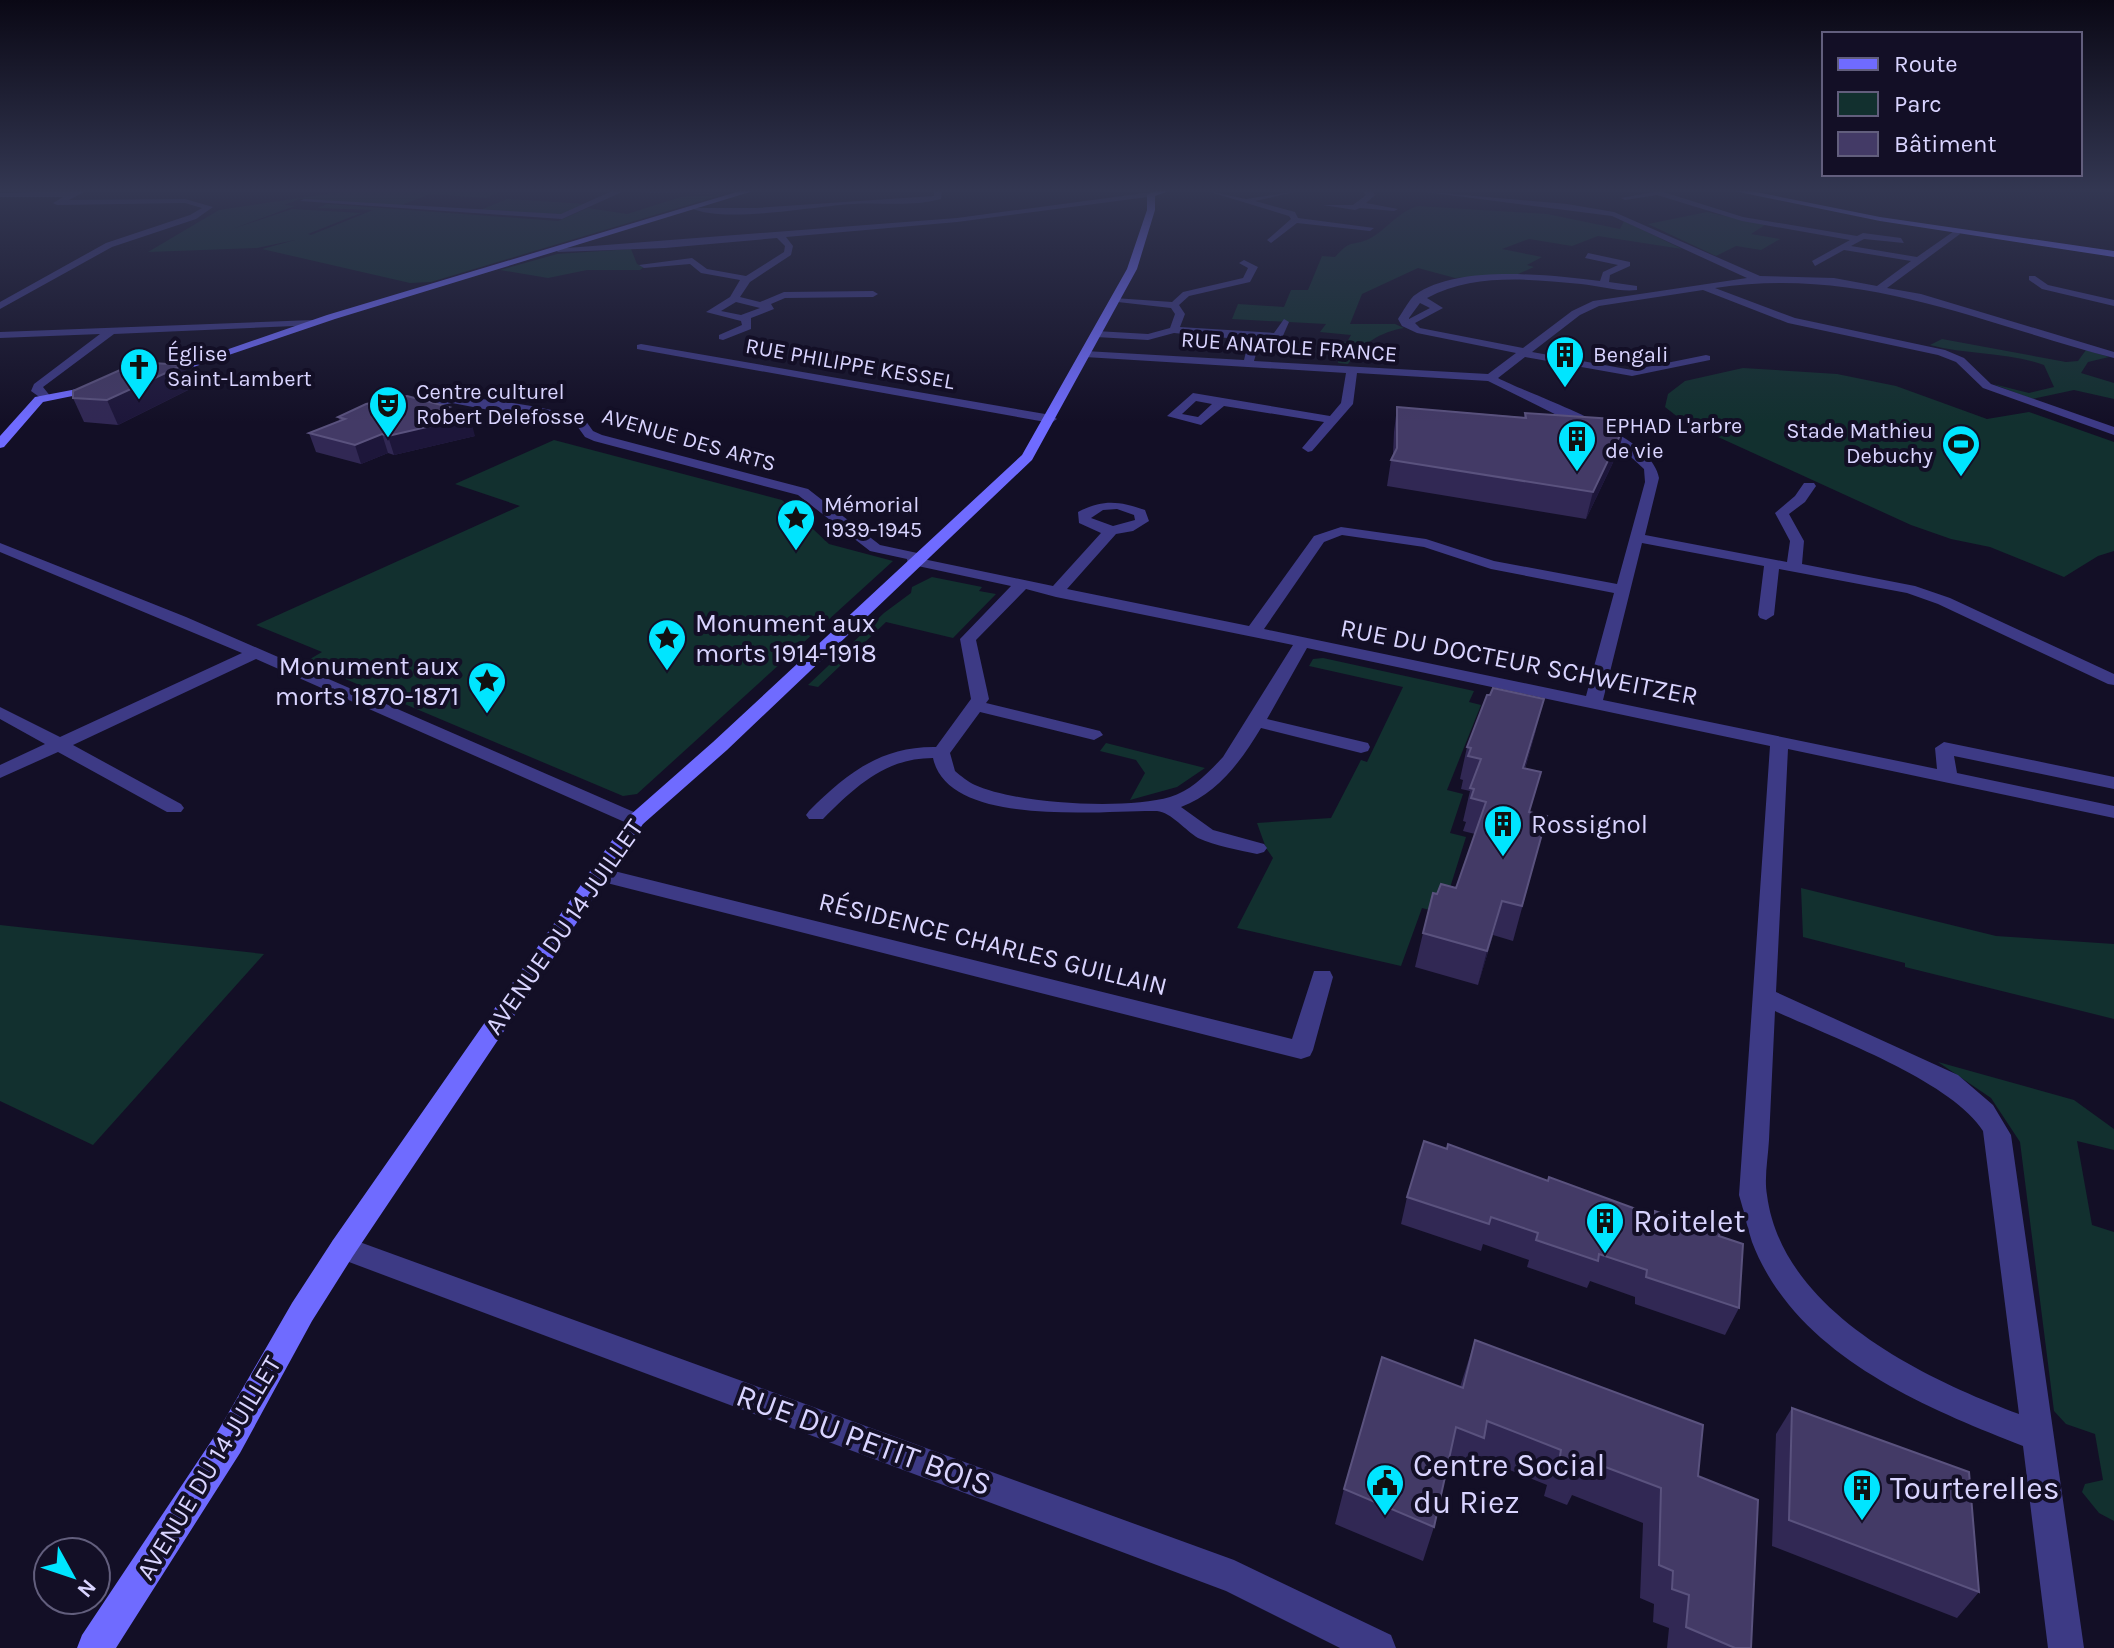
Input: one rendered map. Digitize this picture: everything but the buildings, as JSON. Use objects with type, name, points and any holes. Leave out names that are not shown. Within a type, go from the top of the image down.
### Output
[{"type":"street","points":[[0,306],[68,268]]},
{"type":"street","points":[[139,381],[313,323],[495,268]]},
{"type":"street","points":[[701,268],[704,271],[749,279]]},
{"type":"street","points":[[735,299],[738,288],[766,268]]},
{"type":"street","name":"AVENUE DU 14 JUILLET","points":[[95,1648],[229,1442],[302,1312],[343,1248],[636,820],[863,613],[915,559],[1021,463],[1051,419],[1130,268]]},
{"type":"street","points":[[1114,301],[1174,305],[1186,294],[1247,280],[1253,268]]},
{"type":"street","points":[[1604,285],[1606,274],[1619,268]]},
{"type":"street","points":[[1734,268],[1758,279]]},
{"type":"street","points":[[1880,288],[1907,268]]},
{"type":"street","points":[[1406,324],[1404,315],[1417,297],[1446,285],[1493,278],[1661,292]]},
{"type":"street","points":[[2032,278],[2045,287],[2114,303]]},
{"type":"street","points":[[1593,703],[1653,477],[1642,457],[1614,438],[1490,378],[1590,305],[1758,279],[1814,280],[1880,288],[2114,355]]},
{"type":"street","points":[[1702,286],[1792,321],[1949,354],[1987,386],[2114,431]]},
{"type":"street","points":[[763,304],[784,295],[873,294]]},
{"type":"street","points":[[1406,324],[1438,308],[1417,297]]},
{"type":"street","points":[[735,299],[763,304],[770,307],[746,317],[711,312],[735,299]]},
{"type":"street","points":[[1174,305],[1180,314],[1174,330]]},
{"type":"street","points":[[723,337],[747,327],[746,317]]},
{"type":"street","points":[[1096,334],[1148,337],[1174,330],[1278,336],[1284,322]]},
{"type":"street","points":[[0,335],[313,323]]},
{"type":"street","points":[[1406,324],[1427,332],[1632,373],[1706,358]]},
{"type":"street","points":[[45,397],[37,391],[38,386],[114,329]]},
{"type":"street","points":[[1248,364],[1255,337]]},
{"type":"street","points":[[2081,345],[2103,340]]},
{"type":"street","name":"RUE PHILIPPE KESSEL","points":[[641,347],[1051,419]]},
{"type":"street","name":"RUE ANATOLE FRANCE","points":[[1085,354],[1490,378]]},
{"type":"street","points":[[1308,448],[1349,400],[1352,371]]},
{"type":"street","points":[[1,442],[34,402],[45,397],[113,386]]},
{"type":"street","name":"AVENUE DES ARTS","points":[[393,412],[452,399],[489,406],[525,407],[579,420],[589,434],[598,438],[803,492],[875,548],[915,559]]},
{"type":"street","points":[[1221,402],[1334,420]]},
{"type":"street","points":[[1794,565],[1797,541],[1782,513],[1809,486]]},
{"type":"street","points":[[1056,592],[1112,530]]},
{"type":"street","points":[[1253,633],[1319,539],[1341,531],[1426,543],[1491,565],[1623,590]]},
{"type":"street","points":[[1637,538],[1887,582],[1928,595],[2114,680]]},
{"type":"street","points":[[0,547],[256,653],[636,820]]},
{"type":"street","name":"RUE DU DOCTEUR SCHWEITZER","points":[[915,559],[1301,645],[2114,812]]},
{"type":"street","points":[[1766,615],[1772,561]]},
{"type":"street","points":[[1021,585],[968,639],[967,649],[980,691],[977,706],[941,753],[939,762],[950,778],[999,798],[1079,809],[1164,804],[1188,796],[1211,781],[1301,645]]},
{"type":"street","points":[[0,772],[256,653]]},
{"type":"street","points":[[977,706],[1094,735]]},
{"type":"street","points":[[0,712],[174,808]]},
{"type":"street","points":[[1253,721],[1361,747]]},
{"type":"street","points":[[1779,742],[1753,1195],[1767,1250],[1797,1292],[1820,1316],[1874,1359],[1928,1393],[2036,1436]]},
{"type":"street","points":[[1948,778],[1944,748],[2114,783]]},
{"type":"street","points":[[816,815],[862,770],[900,755],[941,753]]},
{"type":"street","points":[[1164,804],[1206,834],[1257,848]]},
{"type":"street","name":"RÉSIDENCE CHARLES GUILLAIN","points":[[598,874],[1301,1050],[1322,977]]},
{"type":"street","points":[[1763,996],[1949,1082],[1976,1101],[1990,1117],[1998,1135],[2066,1648]]},
{"type":"street","name":"RUE DU PETIT BOIS","points":[[343,1248],[1234,1577],[1378,1648]]},
{"type":"green space","points":[[344,268],[478,268],[431,282],[410,283]]},
{"type":"green space","points":[[643,268],[587,270],[548,278],[500,270]]},
{"type":"green space","points":[[1317,268],[1532,268],[1518,274],[1455,278],[1418,268],[1362,294],[1350,324],[1395,324],[1404,328],[1373,340],[1359,350],[1348,364],[1338,363],[1342,342],[1347,342],[1351,335],[1320,332],[1326,324],[1232,319],[1238,304],[1284,307],[1291,290],[1308,290]]},
{"type":"green space","points":[[1942,339],[2066,362],[2078,361],[2086,350],[2109,357],[2088,362],[2081,373],[2114,383],[2114,399],[2074,390],[2032,399],[1993,384],[2029,393],[2054,387],[2044,365],[1930,345]]},
{"type":"green space","name":"Stade Mathieu Debuchy","points":[[1743,368],[1837,374],[1896,386],[1987,419],[2029,412],[2114,442],[2114,551],[2098,556],[2064,577],[1990,547],[1951,539],[1911,525],[1683,421],[1665,407],[1668,394],[1685,381]]},
{"type":"green space","points":[[554,440],[782,500],[829,544],[893,561],[637,794],[623,796],[305,662],[322,652],[256,625],[520,506],[455,484]]},
{"type":"green space","points":[[932,577],[982,587],[979,591],[996,594],[953,638],[886,622],[818,687],[808,685],[884,613],[911,593],[912,587]]},
{"type":"green space","points":[[1323,658],[1474,691],[1469,702],[1481,705],[1447,790],[1463,794],[1450,833],[1466,837],[1442,913],[1422,908],[1401,966],[1237,928],[1273,858],[1257,823],[1331,818],[1361,760],[1367,762],[1403,687],[1309,666],[1313,659]]},
{"type":"green space","points":[[1106,743],[1205,768],[1177,787],[1130,800],[1145,773],[1136,760],[1100,751]]},
{"type":"green space","points":[[1801,888],[1996,936],[2114,944],[2114,1019],[1905,967],[1905,963],[1803,937]]},
{"type":"green space","points":[[0,925],[264,954],[93,1145],[0,1101]]},
{"type":"green space","points":[[1938,1062],[2074,1100],[2114,1129],[2114,1150],[2077,1141],[2092,1225],[2114,1232],[2114,1521],[2099,1513],[2082,1492],[2085,1484],[2103,1480],[2095,1434],[2066,1424],[2054,1411],[2020,1142],[1991,1098]]},
{"type":"place","name":"Bengali","points":[[1565,389]]},
{"type":"place","name":"Église Saint-Lambert","points":[[139,401]]},
{"type":"place","name":"Centre culturel Robert Delefosse","points":[[388,439]]},
{"type":"place","name":"EPHAD L'arbre de vie","points":[[1577,473]]},
{"type":"place","name":"Stade Mathieu Debuchy","points":[[1961,478]]},
{"type":"place","name":"Mémorial 1939-1945","points":[[796,552]]},
{"type":"place","name":"Monument aux morts 1914-1918","points":[[667,672]]},
{"type":"place","name":"Monument aux morts 1870-1871","points":[[487,715]]},
{"type":"place","name":"Rossignol","points":[[1503,858]]},
{"type":"place","name":"Roitelet","points":[[1605,1255]]},
{"type":"place","name":"Centre Social du Riez","points":[[1385,1517]]},
{"type":"place","name":"Tourterelles","points":[[1862,1522]]}]
